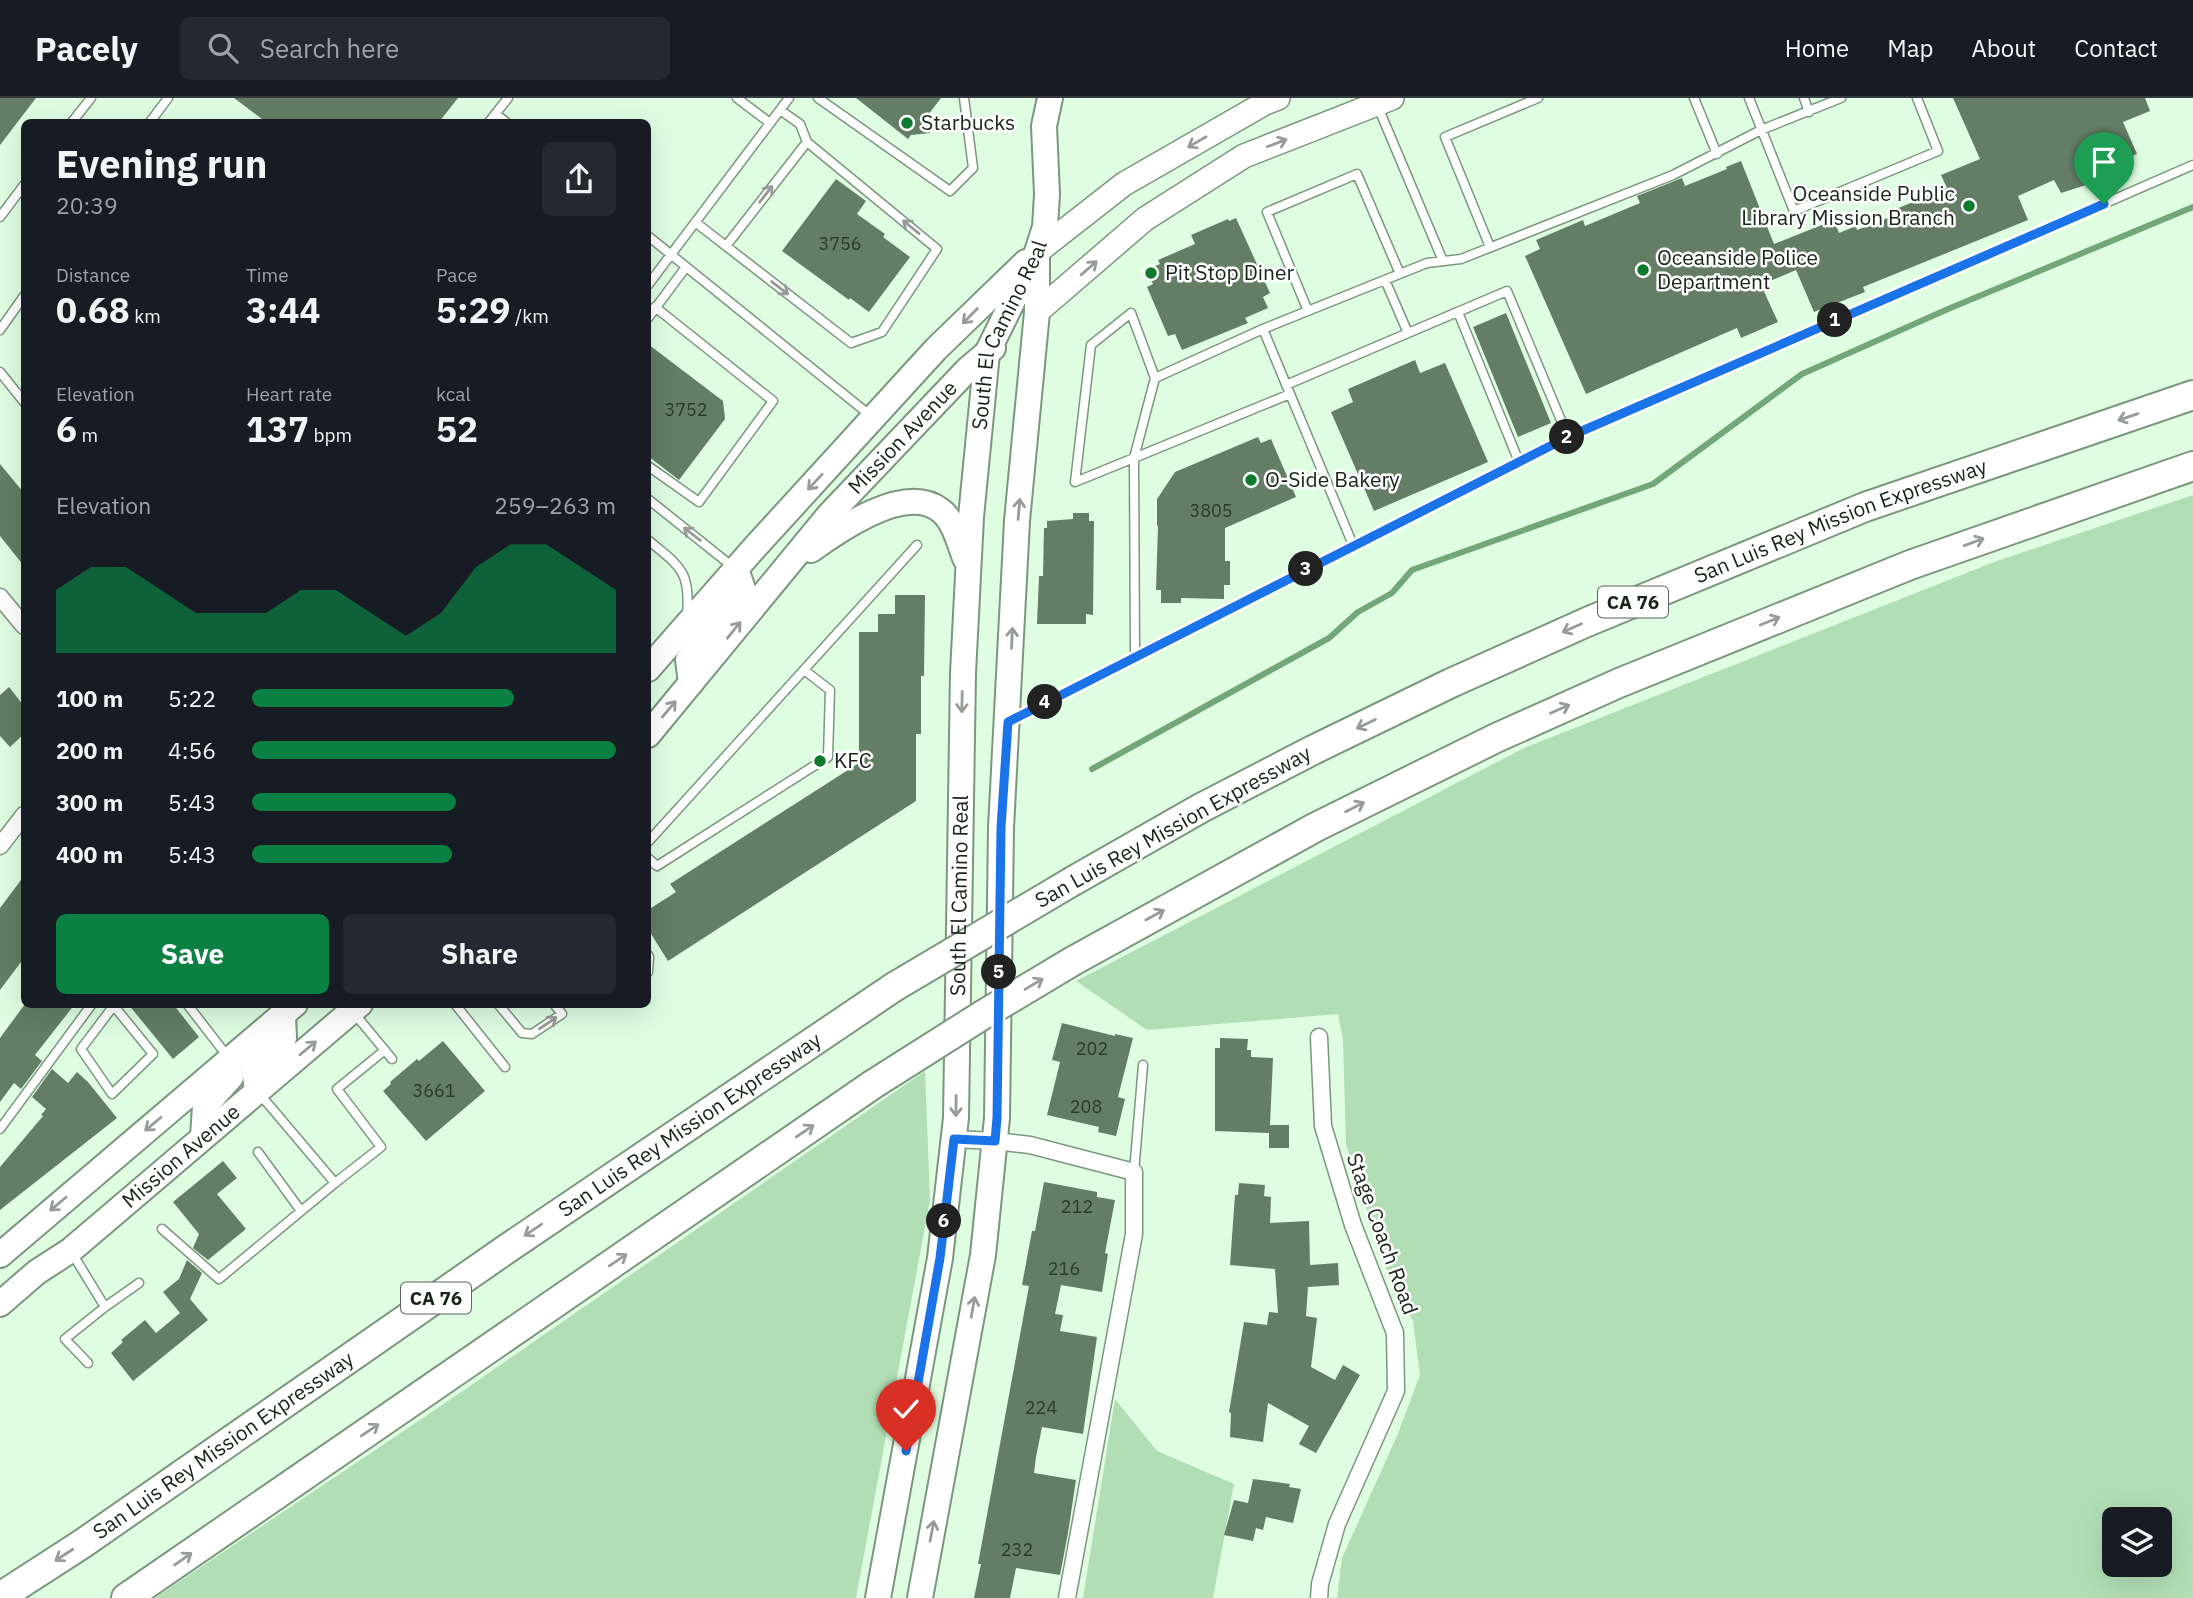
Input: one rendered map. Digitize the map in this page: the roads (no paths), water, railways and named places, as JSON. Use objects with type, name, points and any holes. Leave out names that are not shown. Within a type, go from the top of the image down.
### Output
[{"type":"highway","name":"San Luis Rey Mission Expressway","points":[[0,1597],[82,1544],[519,1240],[894,987],[1201,808],[1451,683],[1587,622],[1865,507],[2193,395]]},
{"type":"highway","points":[[126,1598],[872,1085],[1073,961],[1316,827],[1520,727],[1619,683],[1910,565],[2193,466]]},
{"type":"main road","points":[[1036,98],[1044,126],[1047,203],[1045,228],[1037,252]]},
{"type":"main road","points":[[1044,126],[1050,98]]},
{"type":"main road","name":"Mission Avenue","points":[[651,666],[936,349],[1037,252],[1124,184],[1206,136],[1279,98]]},
{"type":"main road","name":"Mission Avenue","points":[[651,731],[829,515],[968,369],[1145,219],[1244,156],[1384,101]]},
{"type":"main road","name":"South El Camino Real","points":[[920,1598],[982,1255],[997,1118],[1001,828],[1017,521],[1037,312],[1037,252]]},
{"type":"main road","name":"South El Camino Real","points":[[878,1598],[940,1258],[956,1118],[963,673],[971,517],[987,353],[1037,252]]},
{"type":"main road","points":[[780,573],[839,530],[871,513],[919,501],[940,509],[950,522],[968,566]]},
{"type":"main road","points":[[691,683],[688,660],[743,589],[736,569]]},
{"type":"main road","name":"Mission Avenue","points":[[0,1304],[37,1272],[71,1250],[356,1008]]},
{"type":"main road","points":[[257,1091],[254,1067],[284,1038],[289,1010]]},
{"type":"main road","name":"Mission Avenue","points":[[0,1255],[289,1010]]},
{"type":"main road","points":[[203,1137],[205,1106],[231,1077],[230,1059]]},
{"type":"street","points":[[0,597],[21,622]]},
{"type":"street","points":[[0,846],[21,819]]},
{"type":"street","name":"Stage Coach Road","points":[[1319,1037],[1323,1126],[1353,1225],[1395,1333],[1396,1391],[1337,1524],[1320,1584],[1319,1598]]},
{"type":"street","points":[[954,1139],[1030,1145],[1134,1172],[1134,1234],[1068,1598]]},
{"type":"lane","points":[[74,119],[91,98]]},
{"type":"lane","points":[[152,119],[168,98]]},
{"type":"lane","points":[[492,119],[508,98]]},
{"type":"lane","points":[[737,98],[770,123]]},
{"type":"lane","points":[[651,281],[789,98]]},
{"type":"lane","points":[[818,98],[830,102],[950,191],[973,168],[964,98]]},
{"type":"lane","points":[[1490,247],[1445,137],[1538,98]]},
{"type":"lane","points":[[1694,98],[1717,154]]},
{"type":"lane","points":[[1749,98],[1794,211],[1938,150],[1917,98]]},
{"type":"lane","points":[[1804,98],[1809,112]]},
{"type":"lane","points":[[1155,378],[1263,329],[1399,274],[1427,263],[1461,259],[1672,174],[1762,130],[1841,98]]},
{"type":"lane","points":[[1384,101],[1443,261]]},
{"type":"lane","points":[[695,222],[851,343],[882,332],[937,248],[807,142],[800,124],[780,110]]},
{"type":"lane","points":[[496,114],[502,119]]},
{"type":"lane","points":[[726,246],[807,142]]},
{"type":"lane","points":[[1008,722],[1568,437],[2193,165]]},
{"type":"lane","points":[[1308,311],[1267,212],[1357,174],[1399,274]]},
{"type":"lane","points":[[0,218],[21,189]]},
{"type":"lane","points":[[651,238],[874,418]]},
{"type":"lane","points":[[651,313],[686,267]]},
{"type":"lane","points":[[1385,280],[1408,332]]},
{"type":"lane","points":[[1286,384],[1507,291],[1568,437]]},
{"type":"lane","points":[[0,330],[21,300]]},
{"type":"lane","points":[[651,468],[699,502],[773,401],[655,307]]},
{"type":"lane","points":[[1458,312],[1519,462]]},
{"type":"lane","points":[[1135,656],[1134,458],[1155,378],[1131,313],[1091,345],[1075,482],[1134,458],[1290,394]]},
{"type":"lane","points":[[1263,329],[1353,545]]},
{"type":"lane","points":[[0,372],[21,397]]},
{"type":"lane","points":[[651,501],[736,569]]},
{"type":"lane","points":[[651,542],[679,565],[682,572],[687,586],[686,625]]},
{"type":"lane","points":[[651,839],[917,545]]},
{"type":"lane","points":[[651,861],[657,866],[828,757],[830,690],[804,670]]},
{"type":"lane","points":[[0,1129],[89,1008]]},
{"type":"lane","points":[[113,1008],[81,1049],[113,1094],[153,1054],[117,1008]]},
{"type":"lane","points":[[190,1008],[230,1059]]},
{"type":"lane","points":[[356,1008],[392,1059]]},
{"type":"lane","points":[[458,1008],[505,1067]]},
{"type":"lane","points":[[501,1008],[522,1033],[533,1034],[562,1014],[557,1008]]},
{"type":"lane","points":[[162,1229],[219,1279],[381,1147],[337,1089],[385,1050]]},
{"type":"lane","points":[[1134,1172],[1143,1065]]},
{"type":"lane","points":[[257,1091],[335,1184]]},
{"type":"lane","points":[[258,1152],[302,1211]]},
{"type":"lane","points":[[71,1250],[105,1307]]},
{"type":"lane","points":[[89,1363],[65,1339],[139,1283]]},
{"type":"waterway","points":[[1092,769],[1329,638],[1358,612],[1392,593],[1412,570],[1653,484],[1802,374],[1948,309],[2193,207]]},
{"type":"place","name":"Starbucks","points":[[907,123]]},
{"type":"place","name":"Oceanside Public Library Mission Branch","points":[[1969,206]]},
{"type":"place","name":"Oceanside Police Department","points":[[1643,270]]},
{"type":"place","name":"Pit Stop Diner","points":[[1151,273]]},
{"type":"place","name":"O-Side Bakery","points":[[1251,480]]},
{"type":"place","name":"KFC","points":[[820,761]]}]
